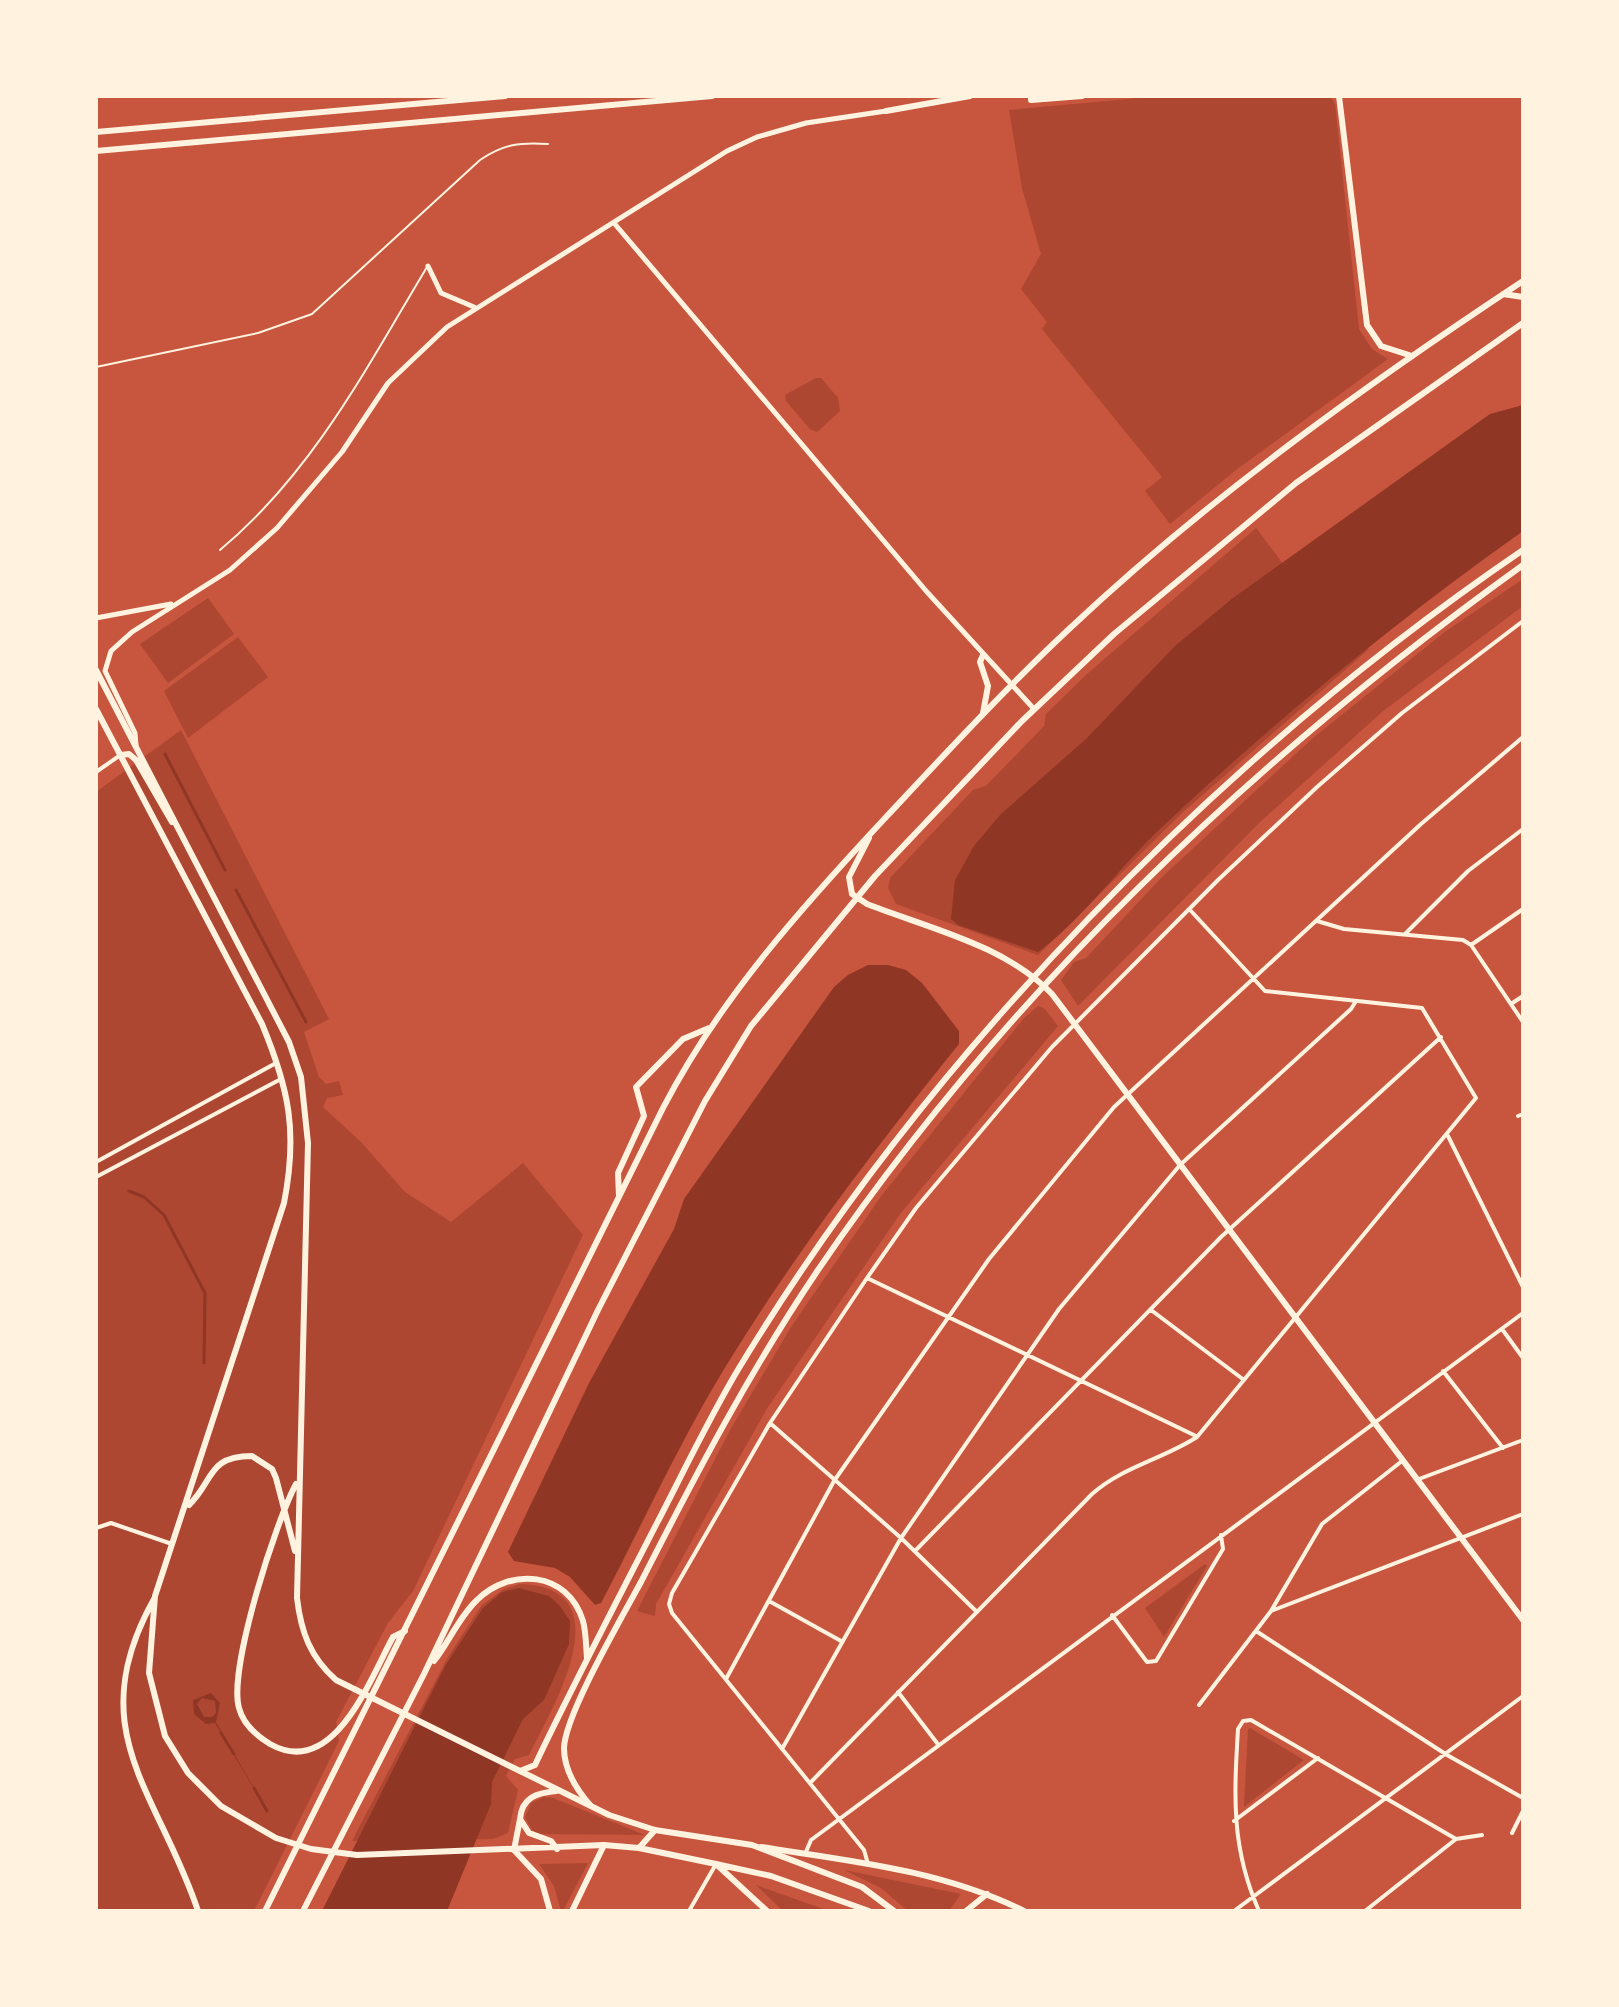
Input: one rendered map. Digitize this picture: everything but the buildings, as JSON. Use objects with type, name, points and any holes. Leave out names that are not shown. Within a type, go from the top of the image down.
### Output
[{"type":"main road","points":[[96,132],[505,96]]},
{"type":"main road","points":[[96,151],[712,96]]},
{"type":"main road","points":[[136,746],[135,733],[105,671],[107,658],[132,632],[230,570],[277,528],[342,452],[388,383],[424,346],[474,308],[757,137],[806,123],[970,96]]},
{"type":"main road","points":[[1031,96],[1031,100],[1082,96]]},
{"type":"main road","points":[[1339,96],[1367,325],[1381,346],[1412,356]]},
{"type":"main road","points":[[614,223],[983,655],[1034,709]]},
{"type":"main road","points":[[428,266],[441,293],[474,308]]},
{"type":"main road","points":[[265,1911],[680,1074],[709,1028],[786,930],[870,834],[1010,686],[1176,535],[1280,452],[1412,356],[1523,281]]},
{"type":"main road","points":[[1503,294],[1523,297]]},
{"type":"main road","points":[[303,1911],[424,1674],[598,1310],[728,1060],[856,897],[1034,709],[1114,634],[1232,533],[1380,422],[1523,323]]},
{"type":"main road","points":[[514,1770],[535,1765],[721,1400],[777,1309],[900,1134],[1034,976],[1123,884],[1261,757],[1391,648],[1523,550]]},
{"type":"main road","points":[[592,1808],[567,1768],[566,1734],[729,1412],[794,1306],[883,1179],[949,1095],[1044,986],[1174,853],[1260,774],[1385,668],[1523,565]]},
{"type":"main road","points":[[96,618],[176,604]]},
{"type":"main road","points":[[982,715],[988,686],[980,662],[983,655]]},
{"type":"main road","points":[[96,670],[289,1042],[302,1086],[308,1143],[297,1563],[302,1631],[314,1658],[336,1680],[592,1808],[655,1830],[939,1878],[987,1894],[1024,1911]]},
{"type":"main road","points":[[96,709],[262,1024],[284,1078],[292,1149],[284,1203],[186,1508],[155,1596],[135,1641],[124,1688],[122,1722],[130,1755],[198,1911]]},
{"type":"main road","points":[[121,755],[129,754],[136,760],[159,804],[183,838]]},
{"type":"main road","points":[[870,834],[864,852],[849,877],[849,889],[856,897],[1009,960],[1044,986],[1523,1620]]},
{"type":"main road","points":[[619,1196],[618,1173],[645,1111],[636,1087],[683,1039],[709,1028]]},
{"type":"main road","points":[[186,1508],[200,1494],[215,1467],[237,1456],[252,1456],[272,1469],[297,1563]]},
{"type":"main road","points":[[298,1482],[284,1506],[267,1555],[239,1672],[239,1708],[258,1736],[275,1747],[295,1751],[327,1742],[349,1717],[393,1637],[405,1631]]},
{"type":"main road","points":[[424,1674],[478,1598],[498,1584],[523,1576],[544,1580],[571,1599],[583,1622],[587,1659]]},
{"type":"main road","points":[[155,1596],[149,1673],[165,1736],[203,1791],[237,1817],[276,1838],[337,1854],[557,1849],[604,1845],[639,1848],[771,1876],[869,1911]]},
{"type":"main road","points":[[514,1850],[522,1807],[531,1796],[556,1791]]},
{"type":"main road","points":[[520,1819],[529,1833],[551,1841],[557,1849]]},
{"type":"main road","points":[[639,1848],[655,1830]]},
{"type":"main road","points":[[572,1911],[604,1845]]},
{"type":"main road","points":[[752,1845],[862,1887],[894,1911]]},
{"type":"main road","points":[[514,1850],[541,1879],[550,1911]]},
{"type":"main road","points":[[716,1864],[767,1911]]},
{"type":"main road","points":[[966,1911],[987,1894]]},
{"type":"street","points":[[868,1864],[864,1850],[669,1604],[770,1423],[916,1208],[1075,1024],[1191,911],[1218,880],[1317,787],[1402,713],[1523,621]]},
{"type":"street","points":[[726,1679],[834,1481],[989,1259],[1127,1093],[1421,824],[1523,737]]},
{"type":"street","points":[[96,772],[121,755]]},
{"type":"street","points":[[1406,933],[1468,871],[1523,829]]},
{"type":"street","points":[[1471,945],[1523,909]]},
{"type":"street","points":[[810,1783],[1107,1480],[1167,1455],[1197,1437],[1476,1098],[1422,1008],[1265,991],[1191,911]]},
{"type":"street","points":[[1317,921],[1344,929],[1454,937],[1471,945],[1523,1022]]},
{"type":"street","points":[[1511,1004],[1523,996]]},
{"type":"street","points":[[782,1749],[901,1538],[1025,1354],[1180,1165],[1351,1009],[1356,1001]]},
{"type":"street","points":[[915,1551],[1229,1230],[1441,1037]]},
{"type":"street","points":[[96,1162],[278,1063]]},
{"type":"street","points":[[96,1177],[284,1078]]},
{"type":"street","points":[[1448,1135],[1523,1287]]},
{"type":"street","points":[[867,1278],[1197,1437]]},
{"type":"street","points":[[1151,1310],[1244,1380]]},
{"type":"street","points":[[805,1854],[811,1840],[937,1743],[1523,1313]]},
{"type":"street","points":[[1502,1329],[1523,1358]]},
{"type":"street","points":[[1443,1371],[1503,1449]]},
{"type":"street","points":[[770,1423],[901,1538],[977,1612]]},
{"type":"street","points":[[1416,1480],[1523,1440]]},
{"type":"street","points":[[1199,1705],[1271,1611],[1322,1524],[1402,1461]]},
{"type":"street","points":[[1271,1611],[1523,1514]]},
{"type":"street","points":[[96,1528],[107,1523],[172,1544]]},
{"type":"street","points":[[1112,1615],[1147,1662],[1156,1661],[1223,1549],[1220,1535]]},
{"type":"street","points":[[769,1601],[841,1641]]},
{"type":"street","points":[[1256,1631],[1447,1755],[1523,1798]]},
{"type":"street","points":[[898,1692],[937,1743]]},
{"type":"street","points":[[1234,1911],[1386,1801],[1523,1696]]},
{"type":"street","points":[[1259,1911],[1234,1821],[1238,1729],[1243,1721],[1251,1720],[1456,1839]]},
{"type":"street","points":[[1234,1821],[1318,1758]]},
{"type":"street","points":[[1512,1833],[1523,1811]]},
{"type":"street","points":[[1365,1911],[1456,1839],[1482,1835]]},
{"type":"street","points":[[689,1911],[716,1864]]},
{"type":"lane","points":[[96,367],[258,333],[312,314],[480,160],[499,147],[517,142],[548,144]]},
{"type":"lane","points":[[220,550],[256,519],[312,455],[428,266]]},
{"type":"shaded area","points":[[1161,96],[1330,96],[1335,104],[1359,329],[1372,349],[1388,359],[1236,470],[1170,524],[1145,491],[1162,477],[1042,329],[1047,322],[1021,289],[1041,254],[1022,188],[1009,110]]},
{"type":"shaded area","points":[[821,378],[838,398],[840,411],[817,432],[810,429],[786,401],[785,395]]},
{"type":"shaded area","points":[[1523,405],[1523,531],[1383,636],[1248,749],[1162,827],[1069,925],[1038,952],[958,925],[951,919],[955,880],[974,846],[1000,815],[1087,738],[1175,646],[1233,598],[1490,414]]},
{"type":"shaded area","points":[[1256,528],[1287,569],[1297,561],[1369,649],[1182,813],[1038,955],[896,904],[888,888],[890,878],[973,790],[986,786],[1044,726],[1046,714],[1087,674]]},
{"type":"shaded area","points":[[1523,579],[1523,606],[1382,712],[1258,824],[1078,1006],[1061,980],[1074,962],[1086,958],[1162,877],[1313,738],[1446,631]]},
{"type":"shaded area","points":[[208,598],[234,634],[168,683],[140,644]]},
{"type":"shaded area","points":[[238,637],[268,677],[188,738],[164,691]]},
{"type":"shaded area","points":[[181,730],[329,1019],[304,1032],[319,1077],[326,1084],[339,1081],[343,1095],[327,1098],[323,1107],[361,1142],[405,1192],[451,1222],[523,1163],[583,1235],[413,1591],[388,1623],[336,1722],[339,1741],[254,1911],[96,1911],[96,792]]},
{"type":"shaded area","points":[[868,965],[888,965],[906,970],[922,983],[959,1031],[959,1044],[830,1210],[770,1297],[714,1386],[601,1603],[595,1605],[570,1577],[555,1568],[514,1561],[508,1552],[589,1383],[674,1229],[684,1199],[834,987],[848,975]]},
{"type":"shaded area","points":[[1038,1006],[1044,1008],[1058,1026],[900,1214],[768,1407],[656,1604],[655,1616],[637,1611],[730,1430],[791,1327],[882,1195],[1024,1018]]},
{"type":"shaded area","points":[[1205,1564],[1207,1566],[1164,1637],[1145,1608]]},
{"type":"shaded area","points":[[520,1584],[552,1590],[569,1605],[575,1627],[573,1653],[552,1708],[529,1755],[515,1759],[506,1776],[518,1790],[508,1833],[493,1839],[352,1841],[448,1657],[482,1605],[504,1589]]},
{"type":"shaded area","points":[[519,1588],[549,1596],[560,1606],[570,1621],[569,1644],[544,1700],[523,1719],[492,1782],[491,1804],[447,1911],[322,1911],[445,1666],[483,1608],[502,1592]]},
{"type":"shaded area","points":[[211,1693],[220,1703],[216,1722],[267,1811],[215,1723],[206,1724],[194,1714],[193,1700]],"holes":[[[202,1698],[215,1701],[216,1713],[212,1717],[204,1717],[197,1704]]]},
{"type":"shaded area","points":[[1248,1729],[1304,1760],[1244,1807]]},
{"type":"shaded area","points":[[544,1797],[645,1835],[539,1834],[532,1830],[525,1817],[531,1803]]},
{"type":"shaded area","points":[[588,1863],[561,1911],[554,1886],[539,1864]]},
{"type":"shaded area","points":[[844,1870],[961,1894],[949,1911],[908,1911],[881,1888]]},
{"type":"shaded area","points":[[756,1885],[829,1911],[783,1911]]},
{"type":"waterway","points":[[165,754],[225,870]]},
{"type":"waterway","points":[[236,890],[306,1022]]},
{"type":"waterway","points":[[129,1191],[144,1197],[164,1215],[205,1293],[204,1363]]},
{"type":"waterway","points":[[221,1733],[234,1754]]},
{"type":"waterway","points":[[254,1788],[267,1811]]}]
